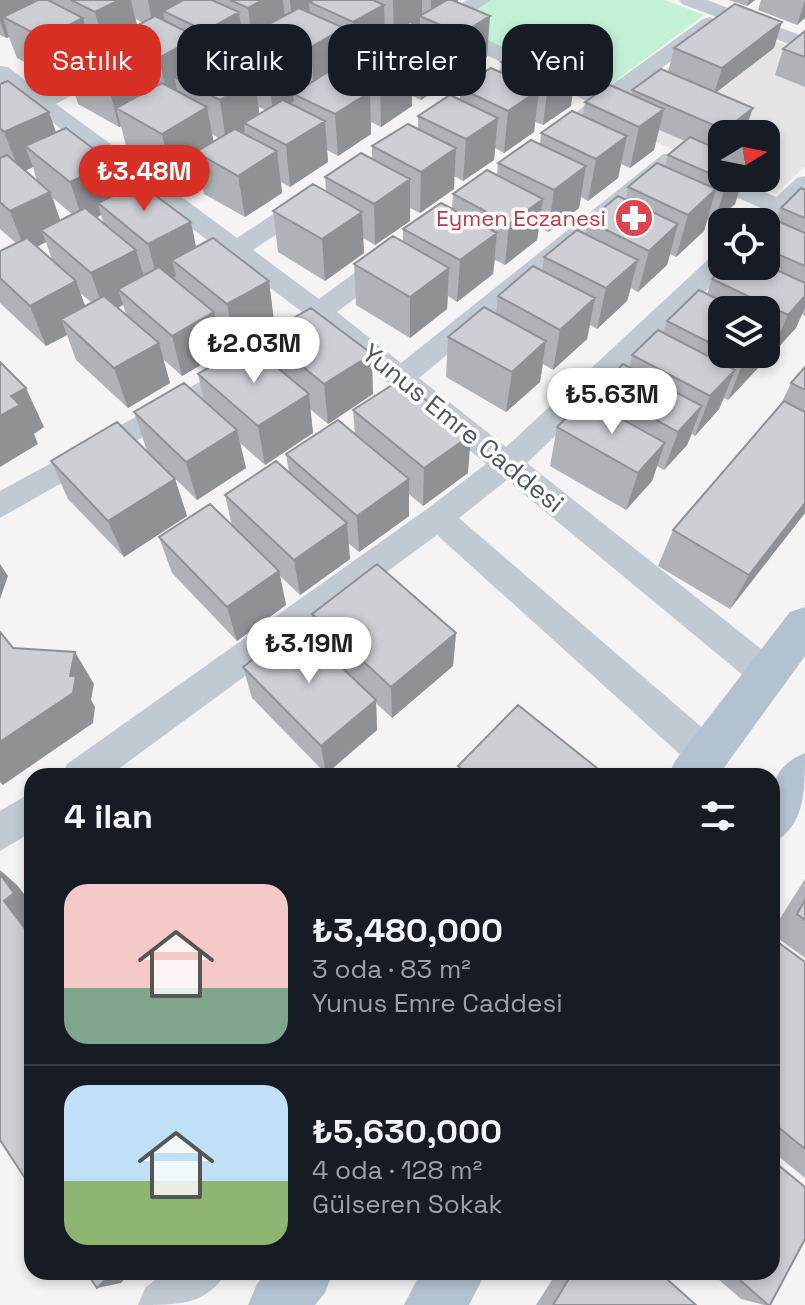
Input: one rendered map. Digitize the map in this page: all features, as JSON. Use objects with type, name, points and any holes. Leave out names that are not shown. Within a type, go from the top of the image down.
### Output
[{"type":"main road","points":[[699,766],[805,624]]},
{"type":"main road","points":[[780,810],[805,774]]},
{"type":"main road","points":[[278,1305],[298,1280]]},
{"type":"main road","points":[[434,1305],[451,1280]]},
{"type":"street","points":[[442,24],[481,0]]},
{"type":"street","points":[[689,0],[805,44]]},
{"type":"street","points":[[567,129],[724,13]]},
{"type":"street","name":"Yunus Emre Caddesi","points":[[0,72],[41,103],[110,145],[164,195],[324,316],[768,675]]},
{"type":"street","points":[[495,80],[502,75]]},
{"type":"street","points":[[0,121],[54,96]]},
{"type":"street","points":[[594,96],[605,101]]},
{"type":"street","points":[[123,215],[164,195],[256,139]]},
{"type":"street","points":[[401,378],[671,159],[758,208]]},
{"type":"street","points":[[778,208],[805,183]]},
{"type":"street","points":[[237,249],[327,190]]},
{"type":"street","points":[[0,506],[324,316],[406,248]]},
{"type":"street","points":[[91,768],[438,518],[508,463],[708,274]]},
{"type":"street","points":[[438,518],[699,766]]},
{"type":"street","points":[[0,833],[24,816]]},
{"type":"street","points":[[162,1305],[192,1280]]},
{"type":"shaded area","points":[[726,23],[805,52],[805,166],[780,190],[780,120],[708,120],[708,165],[602,118]]},
{"type":"green space","points":[[491,0],[665,0],[704,15],[613,83],[613,24],[502,24],[502,50],[486,43],[486,24],[453,24]]},
{"type":"building","points":[[38,0],[48,0],[83,18],[71,24],[24,24],[24,28],[3,17]]},
{"type":"building","points":[[71,0],[119,0],[95,12]]},
{"type":"building","points":[[183,0],[212,0],[239,12],[218,24],[190,24],[163,11]]},
{"type":"building","points":[[230,0],[262,0],[248,8]]},
{"type":"building","points":[[373,0],[384,5],[353,22],[309,2]]},
{"type":"building","points":[[452,0],[490,16],[477,24],[438,24],[420,16]]},
{"type":"building","points":[[735,4],[782,22],[722,68],[674,48]]},
{"type":"building","points":[[299,8],[335,24],[328,24],[328,37],[312,46],[312,24],[269,24]]},
{"type":"building","points":[[155,16],[177,27],[177,48],[161,57],[161,24],[140,24]]},
{"type":"building","points":[[805,31],[805,57],[783,49]]},
{"type":"building","points":[[491,68],[502,73],[502,96],[530,96],[508,111],[477,96],[486,96],[486,71]]},
{"type":"building","points":[[661,69],[753,108],[738,120],[708,120],[708,123],[632,90]]},
{"type":"building","points":[[328,72],[328,96],[364,96],[335,114],[297,96],[312,96],[312,82]]},
{"type":"building","points":[[8,81],[49,112],[4,132],[0,128],[0,84]]},
{"type":"building","points":[[161,84],[177,91],[177,96],[186,96],[207,107],[162,134],[116,108],[138,96],[161,96]]},
{"type":"building","points":[[613,86],[664,109],[639,127],[585,102],[594,96],[613,96]]},
{"type":"building","points":[[452,96],[498,118],[466,139],[418,116]]},
{"type":"building","points":[[283,100],[325,121],[286,145],[244,123]]},
{"type":"building","points":[[572,111],[627,136],[596,159],[541,133]]},
{"type":"building","points":[[408,124],[456,148],[421,172],[372,146]]},
{"type":"building","points":[[66,128],[112,163],[70,182],[25,146]]},
{"type":"building","points":[[235,129],[277,151],[238,176],[196,152]]},
{"type":"building","points":[[690,137],[708,145],[708,173],[668,155]]},
{"type":"building","points":[[531,140],[586,166],[554,190],[498,163]]},
{"type":"building","points":[[361,153],[410,179],[374,204],[325,177]]},
{"type":"building","points":[[7,155],[50,192],[10,211],[0,202],[0,158]]},
{"type":"building","points":[[657,163],[708,185],[708,192],[713,192],[688,215],[628,187]]},
{"type":"building","points":[[487,170],[543,199],[509,224],[453,194]]},
{"type":"building","points":[[139,183],[191,222],[148,244],[98,203]]},
{"type":"building","points":[[313,184],[362,212],[322,239],[273,211]]},
{"type":"building","points":[[801,188],[805,190],[805,218],[781,208]]},
{"type":"building","points":[[618,196],[678,224],[649,251],[588,221]]},
{"type":"building","points":[[441,203],[497,233],[460,260],[403,229]]},
{"type":"building","points":[[85,208],[136,250],[91,273],[41,230]]},
{"type":"building","points":[[780,222],[805,233],[805,266],[780,255]]},
{"type":"building","points":[[577,230],[638,260],[606,288],[544,257]]},
{"type":"building","points":[[393,236],[449,268],[410,297],[354,264]]},
{"type":"building","points":[[27,238],[76,281],[30,306],[0,278],[0,251]]},
{"type":"building","points":[[213,238],[269,281],[227,304],[172,260]]},
{"type":"building","points":[[533,266],[595,298],[560,330],[498,296]]},
{"type":"building","points":[[159,267],[214,312],[172,336],[118,289]]},
{"type":"building","points":[[780,271],[805,283],[805,296],[788,315],[780,311],[780,296],[748,296],[714,280],[780,280]]},
{"type":"building","points":[[699,290],[711,296],[708,296],[708,342],[667,321]]},
{"type":"building","points":[[104,296],[159,343],[114,368],[61,319]]},
{"type":"building","points":[[484,307],[546,341],[512,372],[448,337]]},
{"type":"building","points":[[311,308],[372,354],[324,384],[264,335]]},
{"type":"building","points":[[658,330],[708,356],[708,368],[735,370],[710,396],[632,355]]},
{"type":"building","points":[[249,344],[309,394],[258,426],[198,374]]},
{"type":"building","points":[[0,362],[26,388],[11,396],[20,405],[0,416]]},
{"type":"building","points":[[623,364],[702,406],[678,432],[599,388]]},
{"type":"building","points":[[805,367],[805,390],[791,383]]},
{"type":"building","points":[[400,380],[471,435],[424,468],[353,410]]},
{"type":"building","points":[[184,383],[237,430],[186,462],[134,412]]},
{"type":"building","points":[[586,399],[665,443],[638,473],[557,427]]},
{"type":"building","points":[[784,401],[805,412],[805,503],[749,575],[673,530]]},
{"type":"building","points":[[338,420],[409,479],[357,516],[286,454]]},
{"type":"building","points":[[117,422],[175,479],[108,521],[51,461]]},
{"type":"building","points":[[276,461],[347,523],[294,560],[225,495]]},
{"type":"building","points":[[210,504],[279,571],[227,607],[159,537]]},
{"type":"building","points":[[377,564],[456,633],[391,687],[312,614]]},
{"type":"building","points":[[297,625],[376,700],[321,746],[243,667]]},
{"type":"building","points":[[0,632],[13,648],[75,652],[70,676],[76,676],[73,693],[0,742]]},
{"type":"building","points":[[518,705],[597,768],[460,768],[458,766]]},
{"type":"building","points":[[0,874],[14,893],[4,901],[24,927],[24,1177],[0,1140]]},
{"type":"building","points":[[805,900],[805,920],[797,914]]},
{"type":"building","points":[[780,944],[805,962],[805,1149],[780,1129]]},
{"type":"building","points":[[780,1167],[805,1187],[805,1239],[768,1305],[740,1280],[780,1280]]},
{"type":"building","points":[[92,1280],[105,1280],[97,1288]]},
{"type":"building","points":[[568,1280],[668,1280],[696,1305],[553,1305]]},
{"type":"place","name":"Eymen Eczanesi","points":[[634,218]]}]
